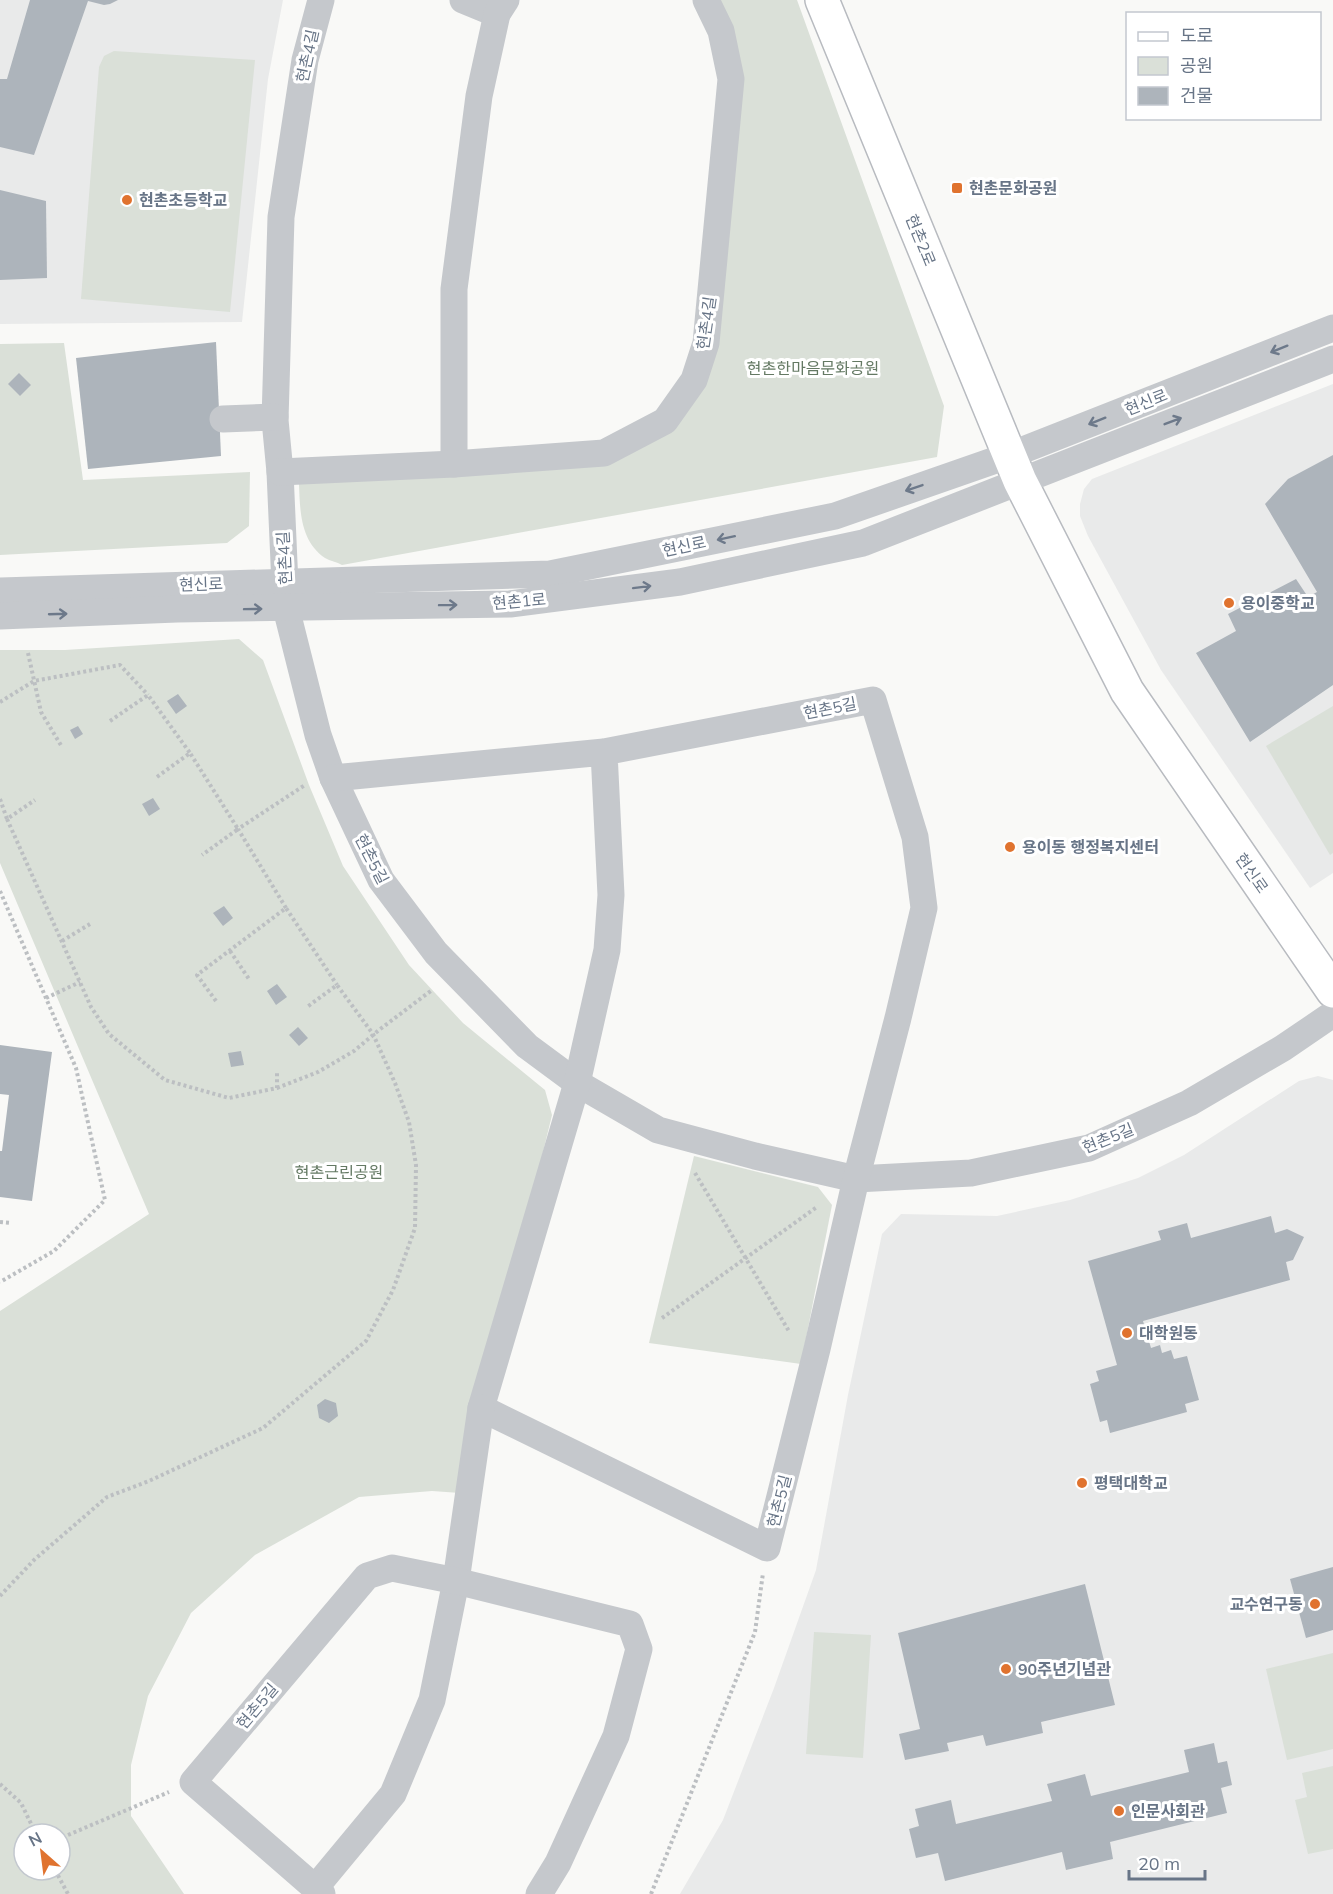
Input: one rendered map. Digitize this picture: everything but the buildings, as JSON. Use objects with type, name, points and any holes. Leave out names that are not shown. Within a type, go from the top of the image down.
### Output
[{"type":"main road","name":"현촌2로","points":[[822,0],[1015,468]]},
{"type":"main road","name":"현신로","points":[[1015,468],[1127,691],[1333,991]]},
{"type":"street","name":"현촌4길","points":[[286,608],[280,472],[275,417],[281,217],[304,60],[321,0]]},
{"type":"street","points":[[454,464],[454,288],[478,96],[501,7],[463,0]]},
{"type":"street","name":"현촌4길","points":[[280,472],[454,464],[604,453],[665,421],[694,380],[706,343],[730,79],[721,31],[706,0]]},
{"type":"street","name":"현신로","points":[[1015,468],[1333,328]]},
{"type":"street","name":"현신로","points":[[0,591],[550,574],[835,516],[1015,468],[1333,359]]},
{"type":"street","points":[[224,419],[275,417]]},
{"type":"street","name":"현촌1로","points":[[0,616],[166,610],[510,604],[680,582],[863,543],[1015,468]]},
{"type":"street","name":"현촌5길","points":[[286,608],[318,735],[333,778],[381,880],[436,953],[527,1046],[577,1083],[658,1130],[755,1156],[856,1179],[971,1173],[1089,1148],[1190,1103],[1283,1048],[1333,1014]]},
{"type":"street","name":"현촌5길","points":[[333,778],[604,752],[873,700],[915,837],[924,908],[767,1548],[481,1408]]},
{"type":"street","points":[[193,1782],[318,1891],[393,1794],[432,1700],[456,1581],[481,1408],[577,1083],[607,950],[611,895],[604,752]]},
{"type":"street","name":"현촌5길","points":[[193,1782],[367,1576],[392,1568],[456,1581],[630,1624],[639,1649],[616,1736],[558,1863],[539,1894]]},
{"type":"path","points":[[28,653],[41,712],[62,747]]},
{"type":"path","points":[[0,702],[34,681],[120,665],[148,695],[190,753],[286,908],[373,1034],[395,1083],[409,1122],[416,1165],[414,1228],[393,1290],[366,1341],[263,1428],[150,1481],[107,1497],[34,1560],[0,1596]]},
{"type":"path","points":[[110,721],[148,695]]},
{"type":"path","points":[[157,777],[190,753]]},
{"type":"path","points":[[202,855],[305,785]]},
{"type":"path","points":[[0,799],[91,1007],[110,1034],[165,1080],[229,1098],[277,1088],[318,1071],[354,1051],[432,990]]},
{"type":"path","points":[[8,819],[35,800]]},
{"type":"path","points":[[0,891],[76,1068],[105,1200],[54,1251],[0,1282]]},
{"type":"path","points":[[216,1001],[197,975],[286,908]]},
{"type":"path","points":[[62,941],[90,924]]},
{"type":"path","points":[[230,951],[249,979]]},
{"type":"path","points":[[46,998],[80,982]]},
{"type":"path","points":[[307,1007],[337,985]]},
{"type":"path","points":[[277,1073],[277,1088]]},
{"type":"path","points":[[695,1173],[790,1333]]},
{"type":"path","points":[[662,1317],[817,1207]]},
{"type":"path","points":[[0,1222],[11,1223]]},
{"type":"path","points":[[651,1894],[756,1632],[767,1548]]},
{"type":"path","points":[[72,1833],[193,1782]]},
{"type":"path","points":[[0,1784],[21,1803],[30,1822]]},
{"type":"shaded area","name":"현촌초등학교","points":[[0,0],[283,0],[268,79],[242,322],[0,324]]},
{"type":"shaded area","name":"용이중학교","points":[[1333,384],[1333,873],[1310,888],[1161,670],[1088,536],[1080,516],[1080,504],[1084,489],[1092,479]]},
{"type":"shaded area","name":"평택대학교","points":[[1318,1076],[1333,1080],[1333,1894],[680,1894],[723,1820],[816,1570],[848,1395],[882,1234],[901,1214],[997,1216],[1070,1200],[1138,1178],[1184,1155],[1299,1081]]},
{"type":"green space","name":"현촌한마음문화공원","points":[[706,0],[797,0],[944,406],[937,457],[342,565],[325,558],[317,551],[306,534],[301,514],[299,484],[604,453],[692,383],[731,79]]},
{"type":"green space","points":[[114,51],[255,60],[230,312],[81,299],[99,67],[104,56]]},
{"type":"green space","points":[[64,343],[83,480],[250,472],[249,526],[227,543],[0,555],[0,344]]},
{"type":"green space","name":"현촌근린공원","points":[[239,639],[263,660],[309,785],[343,866],[409,965],[463,1023],[545,1090],[552,1115],[460,1493],[432,1491],[359,1497],[255,1555],[191,1613],[148,1696],[131,1765],[131,1816],[184,1894],[0,1894],[0,1311],[149,1214],[0,863],[0,650],[65,650]]},
{"type":"green space","points":[[1333,706],[1333,853],[1330,855],[1266,746]]},
{"type":"green space","points":[[694,1156],[818,1187],[832,1205],[801,1364],[649,1343]]},
{"type":"green space","points":[[814,1632],[871,1635],[863,1758],[806,1754]]},
{"type":"green space","points":[[1333,1653],[1333,1749],[1287,1760],[1266,1669]]},
{"type":"green space","points":[[1333,1766],[1333,1849],[1308,1854],[1295,1800],[1307,1797],[1302,1773]]},
{"type":"place","name":"현촌문화공원","points":[[957,188]]},
{"type":"place","name":"현촌초등학교","points":[[127,200]]},
{"type":"place","name":"용이중학교","points":[[1229,603]]},
{"type":"place","name":"용이동 행정복지센터","points":[[1010,847]]},
{"type":"place","name":"대학원동","points":[[1127,1333]]},
{"type":"place","name":"평택대학교","points":[[1082,1483]]},
{"type":"place","name":"교수연구동","points":[[1315,1604]]},
{"type":"place","name":"90주년기념관","points":[[1006,1669]]},
{"type":"place","name":"인문사회관","points":[[1119,1811]]}]
